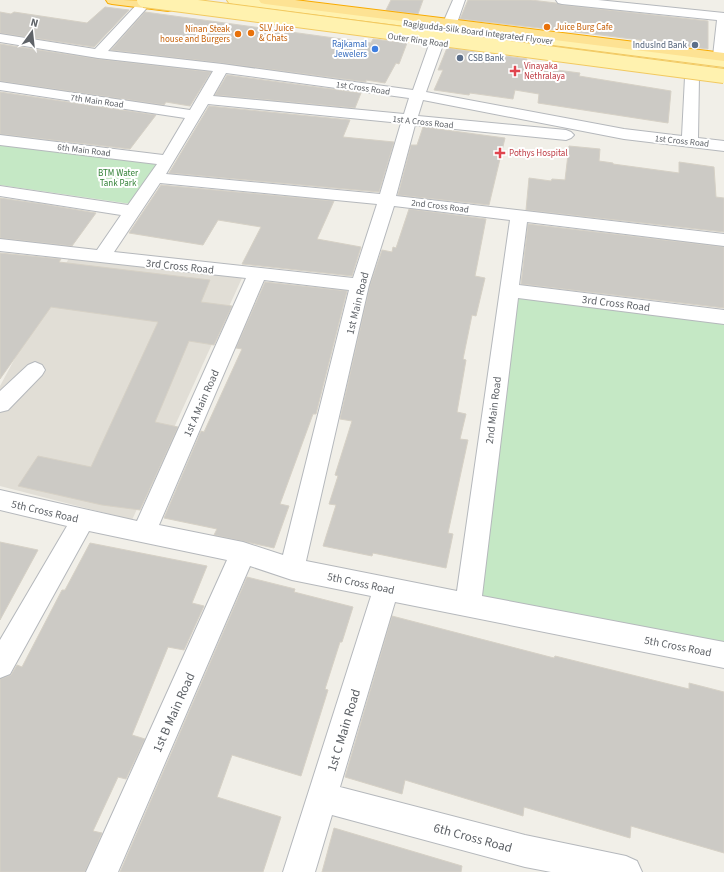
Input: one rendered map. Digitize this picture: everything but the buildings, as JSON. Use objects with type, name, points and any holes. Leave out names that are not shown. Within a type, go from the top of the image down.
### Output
[{"type":"highway","name":"Outer Ring Road","points":[[112,0],[145,1],[724,81]]},
{"type":"highway","name":"Outer Ring Road","points":[[266,0],[723,59]]},
{"type":"main road","name":"Ragigudda-Silk Board Integrated Flyover","points":[[233,0],[723,59]]},
{"type":"main road","points":[[145,1],[724,76]]},
{"type":"street","points":[[450,23],[459,0]]},
{"type":"street","points":[[562,0],[724,17],[723,59]]},
{"type":"street","points":[[98,54],[145,1]]},
{"type":"street","name":"1st Cross Road","points":[[0,38],[98,54],[222,68],[418,95],[644,136],[724,146]]},
{"type":"street","name":"1st Main Road","points":[[292,569],[360,285],[387,200],[409,120],[437,42]]},
{"type":"street","points":[[101,257],[168,160],[222,68]]},
{"type":"street","points":[[690,142],[692,77]]},
{"type":"street","name":"7th Main Road","points":[[0,86],[194,115]]},
{"type":"street","name":"1st A Cross Road","points":[[203,99],[557,135],[607,137],[644,136]]},
{"type":"street","name":"6th Main Road","points":[[0,140],[168,160]]},
{"type":"street","name":"2nd Cross Road","points":[[155,178],[387,200],[724,240]]},
{"type":"street","points":[[0,191],[132,211]]},
{"type":"street","name":"2nd Main Road","points":[[468,605],[519,215]]},
{"type":"street","name":"3rd Cross Road","points":[[0,245],[360,285]]},
{"type":"street","name":"1st A Main Road","points":[[144,532],[257,274]]},
{"type":"street","name":"3rd Cross Road","points":[[508,290],[724,317]]},
{"type":"street","points":[[0,404],[35,370]]},
{"type":"street","name":"5th Cross Road","points":[[0,500],[83,520],[243,553],[292,569],[468,605],[724,654]]},
{"type":"street","points":[[2,658],[83,520]]},
{"type":"street","name":"1st B Main Road","points":[[102,872],[243,553]]},
{"type":"street","name":"1st C Main Road","points":[[299,872],[386,588]]},
{"type":"street","name":"6th Cross Road","points":[[322,797],[525,851],[626,872]]},
{"type":"shaded area","points":[[69,258],[242,278],[132,520],[0,486],[0,386]]},
{"type":"green space","name":"BTM Water Tank Park","points":[[0,141],[162,161],[131,204],[0,185]]},
{"type":"green space","points":[[508,290],[724,317],[724,655],[468,605]]},
{"type":"railway","points":[[173,0],[724,72]]},
{"type":"place","name":"Juice Burg Cafe","points":[[547,27]]},
{"type":"place","name":"SLV Juice & Chats","points":[[251,33]]},
{"type":"place","name":"Ninan Steak house and Burgers","points":[[238,34]]},
{"type":"place","name":"IndusInd Bank","points":[[695,45]]},
{"type":"place","name":"Rajkamal Jewelers","points":[[375,49]]},
{"type":"place","name":"CSB Bank","points":[[460,58]]},
{"type":"place","name":"Vinayaka Nethralaya","points":[[515,71]]},
{"type":"place","name":"Pothys Hospital","points":[[500,153]]}]
